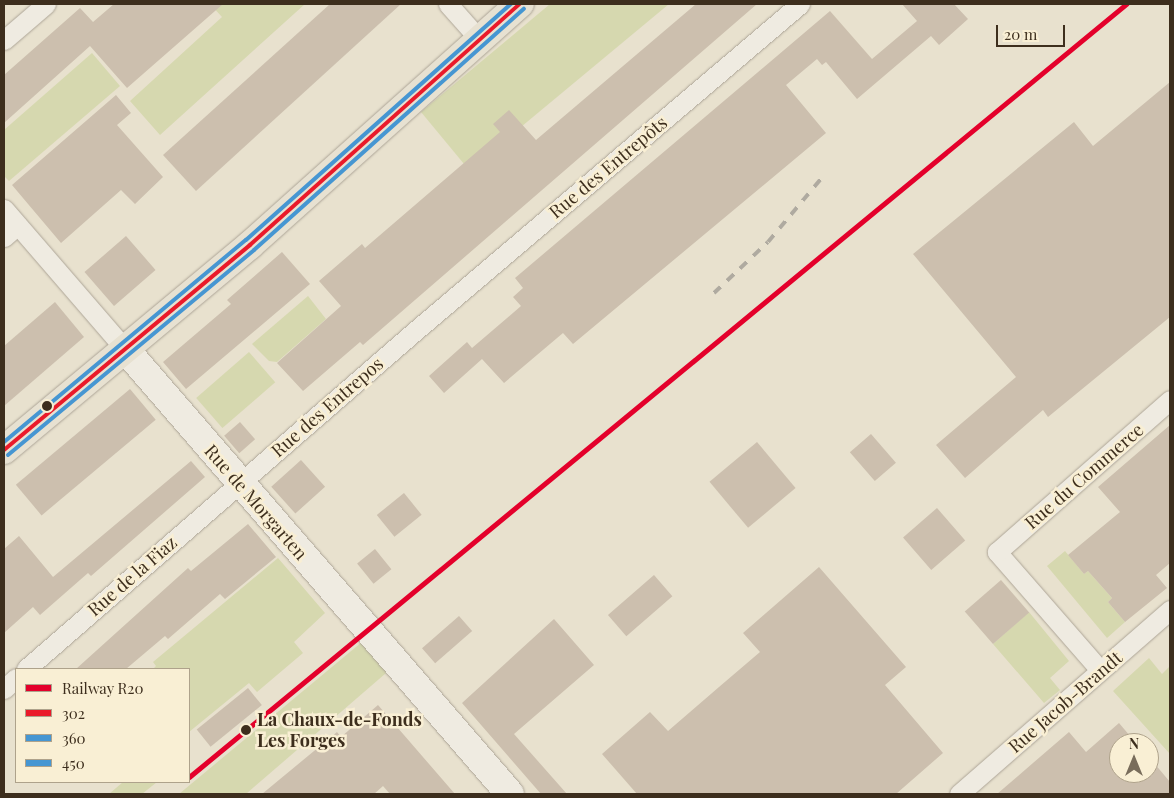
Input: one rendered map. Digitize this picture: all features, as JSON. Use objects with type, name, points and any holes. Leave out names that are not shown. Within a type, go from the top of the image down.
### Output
[{"type":"main road","points":[[4,450],[280,219],[520,4]]},
{"type":"main road","name":"Rue de Morgarten","points":[[125,349],[238,484],[426,694],[510,794]]},
{"type":"street","points":[[4,40],[46,4]]},
{"type":"street","points":[[448,4],[480,40]]},
{"type":"street","name":"Rue des Entrepôts","points":[[415,331],[800,4]]},
{"type":"street","name":"Rue de Morgarten","points":[[4,209],[11,231],[125,349]]},
{"type":"street","name":"Rue des Entrepos","points":[[238,484],[415,331]]},
{"type":"street","name":"Rue du Commerce","points":[[1100,670],[997,552],[1170,400]]},
{"type":"street","name":"Rue de la Fiaz","points":[[27,668],[238,484]]},
{"type":"street","name":"Rue Jacob-Brandt","points":[[959,794],[1170,610]]},
{"type":"street","points":[[4,689],[15,679]]},
{"type":"green space","points":[[210,4],[305,4],[160,135],[130,101],[222,17]]},
{"type":"green space","points":[[550,4],[669,4],[469,170],[421,112]]},
{"type":"green space","points":[[92,53],[120,86],[9,181],[4,176],[4,130]]},
{"type":"green space","points":[[308,296],[326,319],[277,362],[269,361],[252,344]]},
{"type":"green space","points":[[249,352],[275,382],[222,428],[196,398]]},
{"type":"green space","points":[[1065,551],[1084,574],[1088,571],[1112,598],[1108,602],[1125,622],[1107,638],[1047,566]]},
{"type":"green space","points":[[278,558],[325,613],[294,642],[303,653],[257,692],[249,683],[190,731],[190,668],[154,668],[156,666],[153,662]]},
{"type":"green space","points":[[1029,612],[1069,661],[1050,678],[1060,690],[1044,703],[993,644]]},
{"type":"green space","points":[[368,637],[393,667],[246,794],[179,794]]},
{"type":"green space","points":[[1149,658],[1162,674],[1170,666],[1170,754],[1159,742],[1159,733],[1151,733],[1113,691]]},
{"type":"green space","points":[[122,783],[156,783],[142,794],[109,794]]},
{"type":"building","points":[[114,4],[223,4],[127,88],[90,46],[4,123],[4,75],[80,8],[93,22]]},
{"type":"building","points":[[330,4],[401,4],[196,191],[163,155]]},
{"type":"building","points":[[696,4],[757,4],[363,345],[360,342],[303,391],[277,363],[341,306],[319,281],[362,244],[365,248],[500,132],[493,124],[509,110],[536,140]]},
{"type":"building","points":[[902,4],[954,4],[968,19],[939,45],[931,36],[857,99],[826,62],[822,65],[817,59],[786,85],[826,133],[573,344],[563,333],[504,383],[482,359],[444,393],[429,376],[467,342],[472,348],[521,306],[513,297],[523,288],[515,278],[830,11],[872,59],[917,21]]},
{"type":"building","points":[[1170,82],[1170,317],[1048,417],[1043,410],[965,478],[936,445],[1016,377],[913,254],[1074,122],[1093,146]]},
{"type":"building","points":[[116,95],[131,113],[117,125],[163,177],[135,204],[121,190],[61,243],[12,185]]},
{"type":"building","points":[[126,236],[156,270],[114,306],[84,272]]},
{"type":"building","points":[[282,252],[310,284],[186,389],[163,362],[231,304],[227,300]]},
{"type":"building","points":[[55,302],[84,337],[4,406],[4,346]]},
{"type":"building","points":[[130,389],[156,420],[42,515],[16,485]]},
{"type":"building","points":[[240,422],[255,439],[239,453],[224,436]]},
{"type":"building","points":[[1170,425],[1170,563],[1156,575],[1167,588],[1125,622],[1108,602],[1112,598],[1088,571],[1084,574],[1068,555],[1120,512],[1098,487]]},
{"type":"building","points":[[871,434],[896,463],[875,481],[850,452]]},
{"type":"building","points":[[757,442],[796,488],[748,528],[710,482]]},
{"type":"building","points":[[301,460],[325,487],[295,514],[271,487]]},
{"type":"building","points":[[191,461],[205,477],[91,576],[88,573],[40,615],[33,607],[4,633],[4,549],[19,536],[53,577]]},
{"type":"building","points":[[404,493],[422,515],[394,537],[377,515]]},
{"type":"building","points":[[937,508],[965,540],[931,570],[903,538]]},
{"type":"building","points":[[248,524],[276,557],[225,599],[220,594],[168,639],[165,636],[127,668],[77,668],[188,568],[191,571]]},
{"type":"building","points":[[375,549],[391,569],[373,584],[357,563]]},
{"type":"building","points":[[819,567],[906,667],[885,685],[943,753],[896,794],[637,794],[602,754],[650,712],[668,731],[760,652],[743,633]]},
{"type":"building","points":[[654,575],[672,596],[626,636],[608,615]]},
{"type":"building","points":[[1001,580],[1029,612],[993,644],[965,611]]},
{"type":"building","points":[[459,616],[472,631],[435,663],[422,648]]},
{"type":"building","points":[[554,619],[594,665],[514,734],[567,794],[541,794],[462,703]]},
{"type":"building","points":[[248,688],[262,705],[211,747],[197,730]]},
{"type":"building","points":[[378,705],[455,794],[390,794],[383,786],[374,794],[262,794],[337,732],[341,737]]},
{"type":"building","points":[[1119,723],[1128,733],[1109,733],[1109,783],[1159,783],[1159,769],[1170,782],[1170,794],[997,794],[1069,732],[1086,752]]},
{"type":"railway","points":[[714,293],[768,242],[825,174]]},
{"type":"rail line","name":"R20","points":[[190,776],[1126,4]]},
{"type":"transit line","name":"450","points":[[4,442],[246,240],[511,4]]},
{"type":"transit line","name":"302","points":[[4,450],[250,245],[520,4]]},
{"type":"transit line","name":"360","points":[[8,455],[254,250],[524,9]]},
{"type":"place","name":"La Chaux-de-Fonds Les Forges","points":[[246,730]]}]
